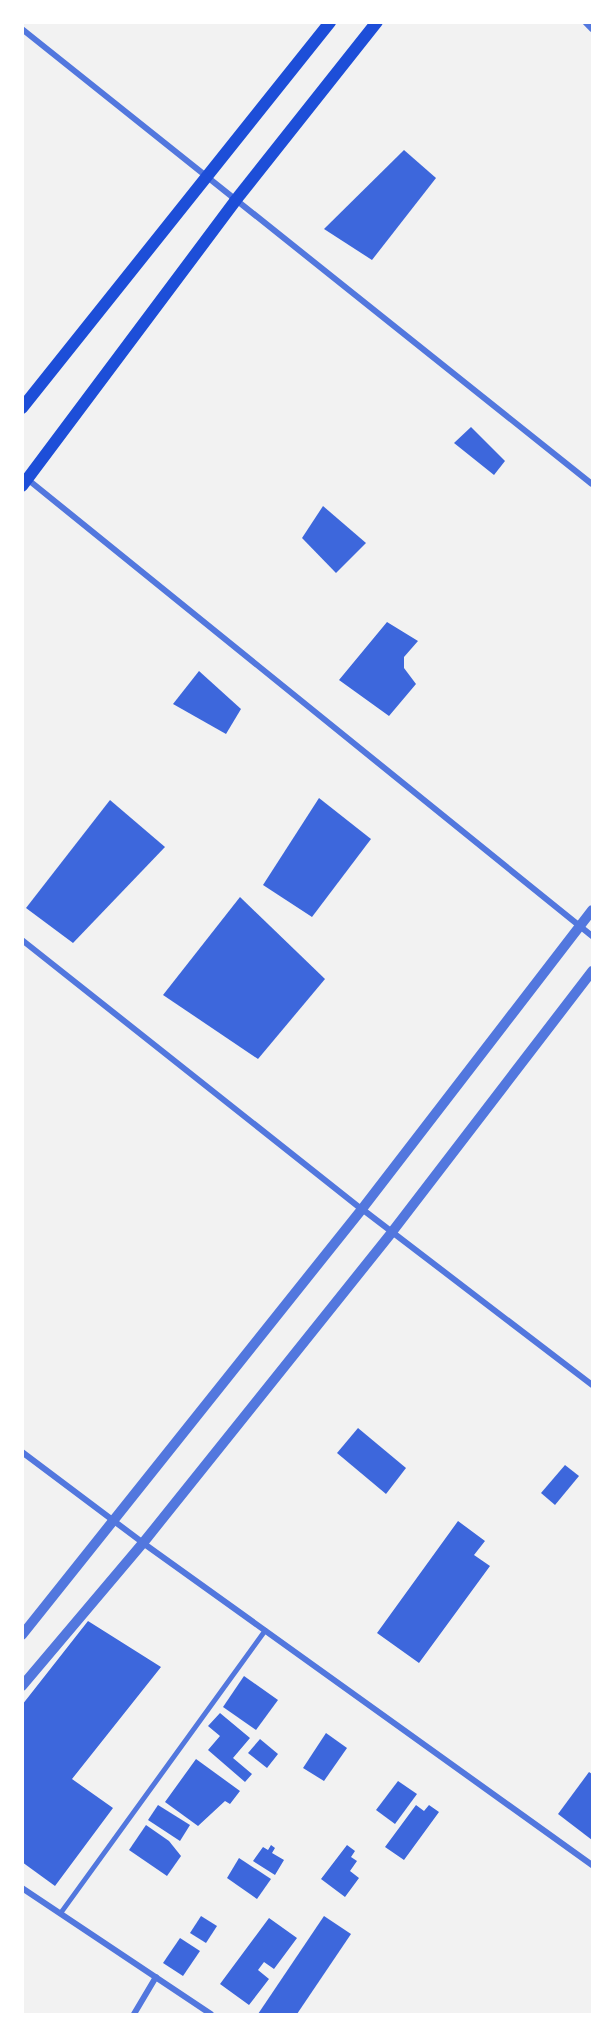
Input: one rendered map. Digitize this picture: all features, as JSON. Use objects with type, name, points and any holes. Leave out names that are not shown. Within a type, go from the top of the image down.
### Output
[{"type":"main road","points":[[22,408],[208,179],[330,22]]},
{"type":"main road","points":[[24,480],[235,201],[377,22]]},
{"type":"street","points":[[585,22],[592,29]]},
{"type":"street","points":[[22,29],[592,484]]},
{"type":"street","points":[[24,480],[592,936]]},
{"type":"street","points":[[22,1635],[362,1209],[592,910]]},
{"type":"street","points":[[22,940],[362,1209],[592,1385]]},
{"type":"street","points":[[22,1686],[143,1543],[392,1232],[592,971]]},
{"type":"street","points":[[22,1452],[143,1543],[592,1865]]},
{"type":"street","points":[[22,1888],[211,2014]]},
{"type":"street","points":[[134,2014],[156,1977]]},
{"type":"lane","points":[[60,1913],[265,1630]]},
{"type":"building","points":[[404,150],[436,178],[372,260],[324,229]]},
{"type":"building","points":[[471,427],[505,461],[494,475],[454,443]]},
{"type":"building","points":[[323,506],[366,543],[336,573],[302,538]]},
{"type":"building","points":[[387,622],[418,641],[404,657],[404,668],[416,684],[389,716],[339,680]]},
{"type":"building","points":[[199,671],[241,709],[226,734],[173,704]]},
{"type":"building","points":[[319,798],[371,839],[312,917],[263,885]]},
{"type":"building","points":[[110,800],[165,847],[73,943],[26,908]]},
{"type":"building","points":[[240,897],[325,979],[258,1059],[163,995]]},
{"type":"building","points":[[358,1428],[406,1468],[386,1494],[337,1453]]},
{"type":"building","points":[[565,1465],[579,1476],[555,1505],[541,1493]]},
{"type":"building","points":[[458,1521],[485,1541],[474,1555],[490,1566],[419,1663],[377,1633]]},
{"type":"building","points":[[88,1621],[161,1667],[72,1779],[113,1808],[55,1886],[22,1862],[22,1705]]},
{"type":"building","points":[[244,1676],[278,1700],[256,1730],[223,1707]]},
{"type":"building","points":[[220,1713],[250,1738],[233,1758],[252,1774],[245,1782],[208,1750],[220,1736],[208,1726]]},
{"type":"building","points":[[326,1733],[347,1748],[324,1781],[303,1768]]},
{"type":"building","points":[[260,1739],[278,1754],[267,1768],[248,1753]]},
{"type":"building","points":[[196,1759],[240,1791],[230,1804],[225,1801],[198,1826],[165,1802]]},
{"type":"building","points":[[589,1772],[592,1774],[592,1840],[558,1814]]},
{"type":"building","points":[[398,1781],[417,1794],[395,1824],[376,1810]]},
{"type":"building","points":[[158,1805],[190,1825],[180,1841],[148,1820]]},
{"type":"building","points":[[416,1805],[424,1811],[429,1805],[439,1812],[404,1860],[385,1847]]},
{"type":"building","points":[[146,1825],[169,1841],[181,1856],[167,1876],[129,1850]]},
{"type":"building","points":[[271,1845],[275,1848],[272,1853],[284,1860],[275,1875],[253,1861],[263,1847],[268,1850]]},
{"type":"building","points":[[347,1845],[355,1851],[351,1857],[357,1861],[350,1871],[359,1878],[345,1897],[321,1879]]},
{"type":"building","points":[[239,1858],[271,1879],[257,1899],[227,1878]]},
{"type":"building","points":[[201,1916],[217,1926],[206,1943],[190,1933]]},
{"type":"building","points":[[324,1916],[351,1934],[297,2014],[258,2014]]},
{"type":"building","points":[[269,1918],[297,1938],[274,1969],[264,1962],[258,1970],[269,1979],[249,2005],[220,1984]]},
{"type":"building","points":[[180,1938],[200,1951],[183,1976],[163,1963]]}]
